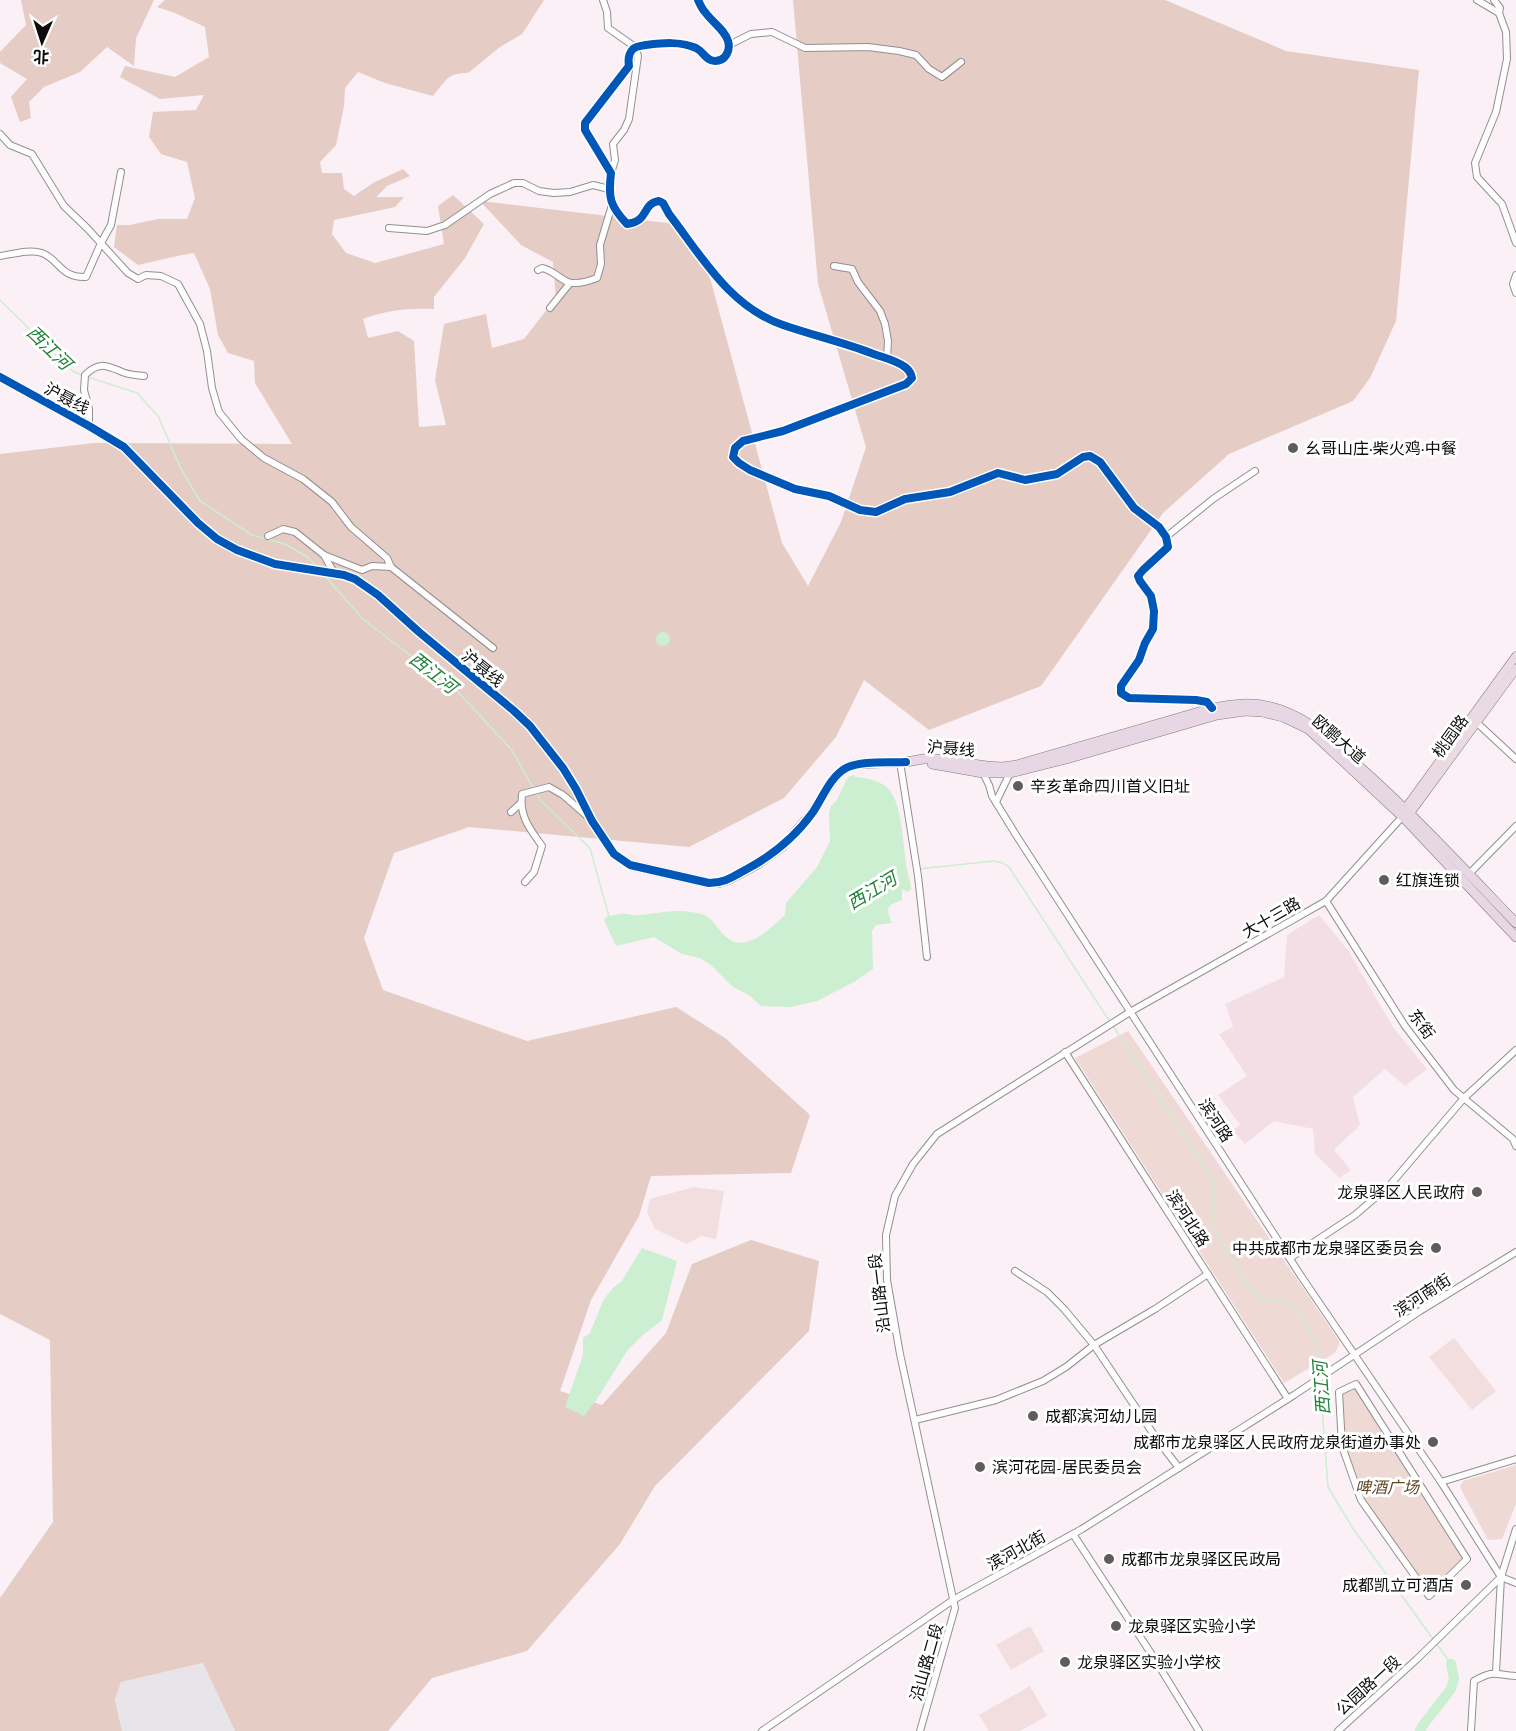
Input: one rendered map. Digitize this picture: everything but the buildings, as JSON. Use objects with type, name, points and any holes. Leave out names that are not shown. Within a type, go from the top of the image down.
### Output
[{"type":"highway","name":"沪聂线","points":[[0,377],[124,447],[198,523],[237,550],[275,564],[329,572],[355,579],[378,595],[426,639],[530,726],[564,768],[603,839],[614,854],[630,865],[691,879],[718,883],[728,880],[758,864],[782,847],[812,813],[830,784],[843,770],[856,764],[903,762],[929,758],[985,770],[1017,765],[1212,708],[1252,703],[1280,709],[1306,721],[1325,735],[1405,815]]},
{"type":"highway","name":"欧鹏大道","points":[[985,770],[1010,773],[1081,755],[1217,715],[1245,711],[1283,717],[1308,729],[1469,874],[1516,923]]},
{"type":"highway","name":"欧鹏大道","points":[[1405,815],[1516,937]]},
{"type":"main road","points":[[1474,720],[1516,656]]},
{"type":"main road","name":"桃园路","points":[[1405,815],[1474,720],[1516,669]]},
{"type":"street","points":[[603,0],[607,12],[608,28],[635,47],[638,56],[629,119],[613,144],[615,160],[609,189],[610,202],[627,224],[636,223],[644,216],[648,206],[654,202],[663,203],[723,286],[753,312],[887,359],[904,366],[911,374],[912,378],[906,384],[783,430],[743,441],[735,448],[733,457],[750,470],[795,489],[829,496],[860,510],[876,512],[905,499],[950,492],[998,473],[1025,480],[1057,474],[1083,457],[1090,456],[1100,462],[1134,508],[1160,528],[1166,537],[1168,547],[1138,576],[1151,596],[1154,611],[1153,629],[1139,660],[1121,686],[1121,693],[1129,698],[1196,700],[1207,702],[1212,708]]},
{"type":"street","points":[[611,173],[585,130],[585,123],[629,66],[628,59],[631,51],[635,47],[665,42],[682,44],[702,51],[712,61],[718,61],[728,52],[729,45],[725,34],[705,12],[698,0]]},
{"type":"street","points":[[1477,0],[1499,14]]},
{"type":"street","points":[[1494,0],[1500,8],[1499,14],[1506,32],[1507,59],[1496,112],[1475,164],[1478,177],[1502,204],[1516,243]]},
{"type":"street","points":[[729,45],[751,34],[772,32],[805,48],[868,47],[899,51],[916,55],[929,69],[942,77],[961,62]]},
{"type":"street","points":[[0,134],[10,145],[32,154],[64,206],[128,273],[138,279],[146,275],[162,276],[178,284],[200,324],[219,412],[242,439],[264,458],[303,479],[332,502],[351,527],[387,558],[391,567],[493,648]]},
{"type":"street","points":[[0,255],[34,251],[45,254],[77,278],[86,277],[111,225],[121,172]]},
{"type":"street","points":[[389,228],[428,231],[445,225],[490,194],[514,183],[523,183],[539,191],[554,193],[570,192],[592,185],[609,189]]},
{"type":"street","points":[[538,270],[542,268],[550,270],[570,283],[587,282],[597,278],[601,264],[600,245],[612,205]]},
{"type":"street","points":[[834,266],[852,269],[858,282],[880,311],[888,341],[887,359]]},
{"type":"street","points":[[1516,275],[1513,284],[1516,292]]},
{"type":"street","points":[[550,308],[570,283]]},
{"type":"street","points":[[89,426],[90,409],[84,390],[85,377],[93,367],[104,365],[114,367],[120,372],[144,376]]},
{"type":"street","points":[[1166,537],[1213,499],[1255,471]]},
{"type":"street","points":[[268,536],[283,529],[295,532],[324,555],[362,570],[372,566],[391,567]]},
{"type":"street","points":[[324,555],[329,572]]},
{"type":"street","points":[[1474,720],[1516,759]]},
{"type":"street","points":[[903,762],[927,957]]},
{"type":"street","name":"滨河路","points":[[985,770],[996,802],[1130,1012],[1290,1258],[1441,1482],[1501,1577]]},
{"type":"street","points":[[996,802],[1010,773]]},
{"type":"street","points":[[525,882],[534,872],[542,846],[525,822],[521,802],[522,794],[549,787],[563,795],[592,821]]},
{"type":"street","points":[[511,812],[521,802]]},
{"type":"street","name":"大十三路","points":[[1089,1038],[1130,1012],[1326,901],[1405,815]]},
{"type":"street","points":[[1469,874],[1516,826]]},
{"type":"street","name":"东街","points":[[1326,901],[1405,1026],[1454,1090],[1513,1138],[1516,1146]]},
{"type":"street","name":"沿山路一段","points":[[953,1600],[900,1354],[887,1280],[886,1235],[895,1196],[913,1164],[937,1134],[1089,1038]]},
{"type":"street","points":[[1290,1258],[1355,1215],[1390,1185],[1464,1098],[1516,1050]]},
{"type":"street","name":"滨河北路","points":[[1065,1052],[1208,1274],[1291,1397]]},
{"type":"street","name":"滨河南街","points":[[1291,1397],[1420,1311],[1516,1252]]},
{"type":"street","points":[[1015,1271],[1047,1292],[1064,1309],[1094,1346],[1179,1468]]},
{"type":"street","points":[[915,1420],[996,1400],[1043,1381],[1208,1274]]},
{"type":"street","points":[[1356,1384],[1467,1559],[1429,1596],[1361,1500],[1342,1446],[1339,1392],[1356,1384]]},
{"type":"street","name":"滨河北街","points":[[762,1731],[953,1600],[1073,1534],[1291,1397]]},
{"type":"street","points":[[1441,1482],[1516,1459]]},
{"type":"street","points":[[1496,1672],[1501,1577],[1516,1529]]},
{"type":"street","points":[[1073,1534],[1199,1731]]},
{"type":"street","points":[[1501,1577],[1516,1583]]},
{"type":"street","name":"公园路一段","points":[[1338,1731],[1417,1659],[1501,1577]]},
{"type":"street","name":"沿山路二段","points":[[920,1731],[955,1608],[953,1600]]},
{"type":"street","points":[[1471,1731],[1474,1681],[1496,1672],[1516,1676]]},
{"type":"shaded area","points":[[21,0],[154,0],[136,38],[134,66],[107,47],[80,72],[44,87],[29,102],[31,118],[20,122],[11,97],[27,79],[0,63],[0,52],[26,25]]},
{"type":"shaded area","points":[[165,0],[544,0],[522,34],[500,47],[468,73],[451,76],[433,96],[385,83],[358,72],[345,88],[344,106],[336,145],[320,162],[322,173],[342,173],[344,189],[354,196],[373,183],[403,169],[410,176],[387,186],[376,197],[404,197],[395,207],[334,220],[332,234],[346,253],[375,263],[444,244],[438,206],[453,195],[484,224],[465,258],[434,297],[434,309],[398,310],[363,319],[368,338],[398,331],[414,341],[419,427],[446,425],[435,380],[444,324],[486,314],[492,348],[524,339],[556,298],[553,262],[521,245],[480,201],[684,225],[710,278],[782,543],[808,586],[841,522],[866,447],[818,284],[793,0],[1165,0],[1286,51],[1419,70],[1396,321],[1370,378],[1353,401],[1229,454],[1163,513],[1041,686],[929,730],[864,680],[836,737],[784,798],[689,847],[469,827],[394,853],[364,938],[383,990],[527,1041],[676,1007],[725,1038],[810,1115],[791,1173],[651,1176],[639,1216],[591,1300],[560,1391],[602,1405],[666,1333],[692,1264],[751,1240],[819,1261],[809,1331],[655,1486],[620,1544],[527,1651],[432,1678],[388,1731],[235,1731],[203,1663],[121,1682],[115,1700],[122,1731],[0,1731],[0,1598],[53,1522],[50,1340],[0,1314],[0,454],[94,443],[292,444],[255,383],[254,361],[228,353],[218,335],[210,289],[194,253],[138,265],[114,247],[117,225],[130,225],[158,219],[187,219],[195,198],[187,162],[161,154],[149,137],[153,112],[196,110],[204,95],[160,99],[120,77],[125,66],[175,77],[209,57],[205,27],[157,7]]},
{"type":"shaded area","points":[[1319,915],[1348,950],[1393,1027],[1427,1069],[1405,1086],[1385,1069],[1353,1097],[1360,1125],[1334,1150],[1351,1170],[1340,1178],[1315,1154],[1313,1129],[1274,1121],[1245,1144],[1232,1130],[1240,1125],[1218,1095],[1247,1076],[1219,1034],[1233,1027],[1225,1004],[1284,977],[1287,935]]},
{"type":"shaded area","points":[[694,1187],[724,1191],[716,1239],[701,1236],[687,1244],[655,1229],[647,1212],[650,1199]]},
{"type":"shaded area","points":[[1454,1338],[1496,1391],[1472,1410],[1429,1357]]},
{"type":"shaded area","points":[[1030,1626],[1044,1651],[1011,1670],[996,1645]]},
{"type":"shaded area","points":[[204,1663],[235,1731],[122,1731],[115,1700],[121,1682]]},
{"type":"shaded area","points":[[1030,1686],[1047,1716],[1020,1731],[989,1731],[979,1715]]},
{"type":"green space","points":[[1128,1031],[1339,1341],[1335,1353],[1284,1383],[1075,1058]]},
{"type":"green space","name":"啤酒广场","points":[[1356,1384],[1467,1559],[1429,1596],[1361,1500],[1342,1446],[1339,1392]]},
{"type":"green space","points":[[1516,1465],[1516,1504],[1502,1539],[1488,1540],[1460,1487],[1463,1481]]},
{"type":"water","points":[[660,632],[666,632],[670,639],[666,646],[660,646],[656,642],[656,636]]},
{"type":"water","points":[[854,775],[879,782],[890,791],[894,798],[898,807],[911,886],[908,892],[902,889],[902,900],[889,907],[888,913],[892,923],[876,925],[872,931],[873,969],[854,982],[817,1001],[790,1007],[761,1006],[749,995],[733,987],[711,965],[700,958],[682,954],[654,937],[616,946],[604,920],[608,916],[619,914],[637,915],[678,911],[702,914],[710,918],[723,934],[739,943],[748,942],[764,933],[785,915],[786,903],[817,867],[830,841],[831,806],[848,777]]},
{"type":"water","points":[[642,1248],[677,1261],[662,1320],[627,1351],[584,1416],[565,1407],[583,1355],[583,1338],[590,1333],[604,1299],[622,1281]]},
{"type":"waterway","name":"西江河","points":[[0,300],[65,364],[74,372],[83,375]]},
{"type":"waterway","name":"西江河","points":[[88,377],[137,393],[158,416],[181,469],[200,501],[252,535],[285,544],[309,558],[316,566]]},
{"type":"waterway","name":"西江河","points":[[325,576],[363,619],[458,692],[511,749],[534,789]]},
{"type":"waterway","name":"西江河","points":[[537,793],[541,801],[590,848],[609,917]]},
{"type":"waterway","name":"西江河","points":[[918,869],[994,861],[1009,867],[1110,1022]]},
{"type":"waterway","name":"西江河","points":[[1113,1026],[1213,1179],[1212,1223],[1239,1272],[1251,1290],[1264,1299],[1289,1303],[1300,1313],[1319,1353],[1320,1375]]},
{"type":"waterway","name":"西江河","points":[[1320,1380],[1328,1487],[1352,1527],[1433,1639]]},
{"type":"waterway","name":"西江河","points":[[1436,1643],[1451,1664]]},
{"type":"waterway","name":"西江河","points":[[1420,1731],[1451,1689],[1454,1678],[1451,1664]]},
{"type":"cycle path","points":[[698,0],[728,41],[729,48],[724,57],[719,61],[712,61],[696,48],[678,43],[636,47],[629,55],[629,66],[585,123],[585,130],[611,173],[610,195],[614,207],[627,224],[639,220],[653,203],[659,201],[663,203],[718,279],[747,306],[783,325],[897,362],[908,369],[912,378],[906,384],[783,431],[743,441],[735,448],[733,457],[750,470],[795,489],[829,496],[860,510],[876,512],[905,499],[950,492],[998,473],[1025,480],[1057,474],[1083,457],[1090,456],[1100,462],[1134,508],[1159,527],[1166,537],[1168,547],[1138,576],[1151,596],[1154,611],[1153,629],[1139,660],[1121,686],[1121,693],[1129,698],[1196,700],[1207,702],[1212,708]]},
{"type":"cycle path","points":[[0,377],[124,447],[198,523],[217,539],[237,550],[275,564],[344,575],[355,579],[378,595],[530,726],[563,768],[592,821],[614,854],[630,865],[709,883],[725,880],[766,858],[792,837],[813,812],[831,782],[846,768],[867,763],[906,762]]},
{"type":"place","name":"幺哥山庄·柴火鸡·中餐","points":[[1293,448]]},
{"type":"place","name":"辛亥革命四川首义旧址","points":[[1018,786]]},
{"type":"place","name":"红旗连锁","points":[[1384,880]]},
{"type":"place","name":"龙泉驿区人民政府","points":[[1477,1192]]},
{"type":"place","name":"中共成都市龙泉驿区委员会","points":[[1436,1248]]},
{"type":"place","name":"成都滨河幼儿园","points":[[1033,1416]]},
{"type":"place","name":"成都市龙泉驿区人民政府龙泉街道办事处","points":[[1433,1442]]},
{"type":"place","name":"滨河花园-居民委员会","points":[[980,1467]]},
{"type":"place","name":"成都市龙泉驿区民政局","points":[[1109,1559]]},
{"type":"place","name":"成都凯立可酒店","points":[[1466,1585]]},
{"type":"place","name":"龙泉驿区实验小学","points":[[1116,1626]]},
{"type":"place","name":"龙泉驿区实验小学校","points":[[1065,1662]]}]
